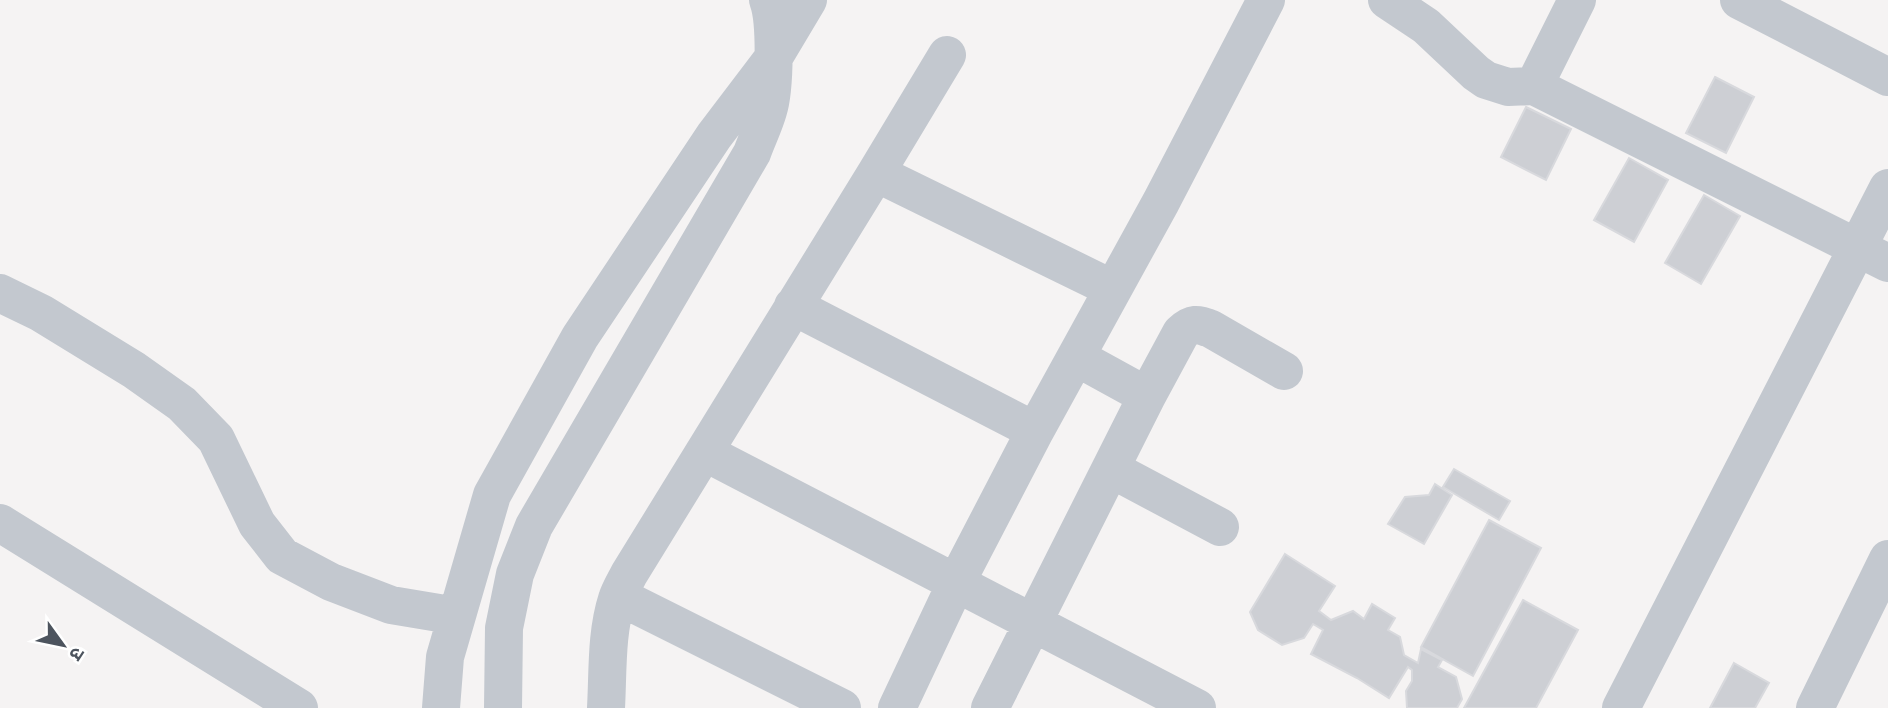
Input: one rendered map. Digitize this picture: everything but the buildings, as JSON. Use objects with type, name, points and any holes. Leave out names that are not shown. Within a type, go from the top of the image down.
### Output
[{"type":"street","points":[[503,708],[504,628],[515,574],[534,526],[752,153],[769,109],[774,57],[771,8],[768,0]]},
{"type":"street","points":[[441,708],[445,657],[492,495],[580,337],[714,136],[774,57],[808,0]]},
{"type":"street","points":[[897,708],[956,583],[1035,431],[1161,202],[1266,0]]},
{"type":"street","points":[[1387,0],[1426,26],[1486,80],[1508,87],[1534,86],[1873,255]]},
{"type":"street","points":[[1534,86],[1577,0]]},
{"type":"street","points":[[1739,0],[1888,77]]},
{"type":"street","points":[[606,708],[613,613],[629,574],[947,55]]},
{"type":"street","points":[[877,173],[1113,289]]},
{"type":"street","points":[[1620,708],[1873,255],[1888,188]]},
{"type":"street","points":[[0,293],[41,313],[134,370],[183,404],[216,439],[257,524],[282,556],[331,582],[391,605],[457,616]]},
{"type":"street","points":[[793,306],[1035,431]]},
{"type":"street","points":[[989,708],[1181,333],[1188,326],[1198,324],[1284,371]]},
{"type":"street","points":[[1076,357],[1147,396]]},
{"type":"street","points":[[704,452],[1197,708]]},
{"type":"street","points":[[1111,470],[1220,527]]},
{"type":"street","points":[[0,523],[299,708]]},
{"type":"street","points":[[1815,708],[1888,559]]},
{"type":"street","points":[[618,596],[842,708]]}]
